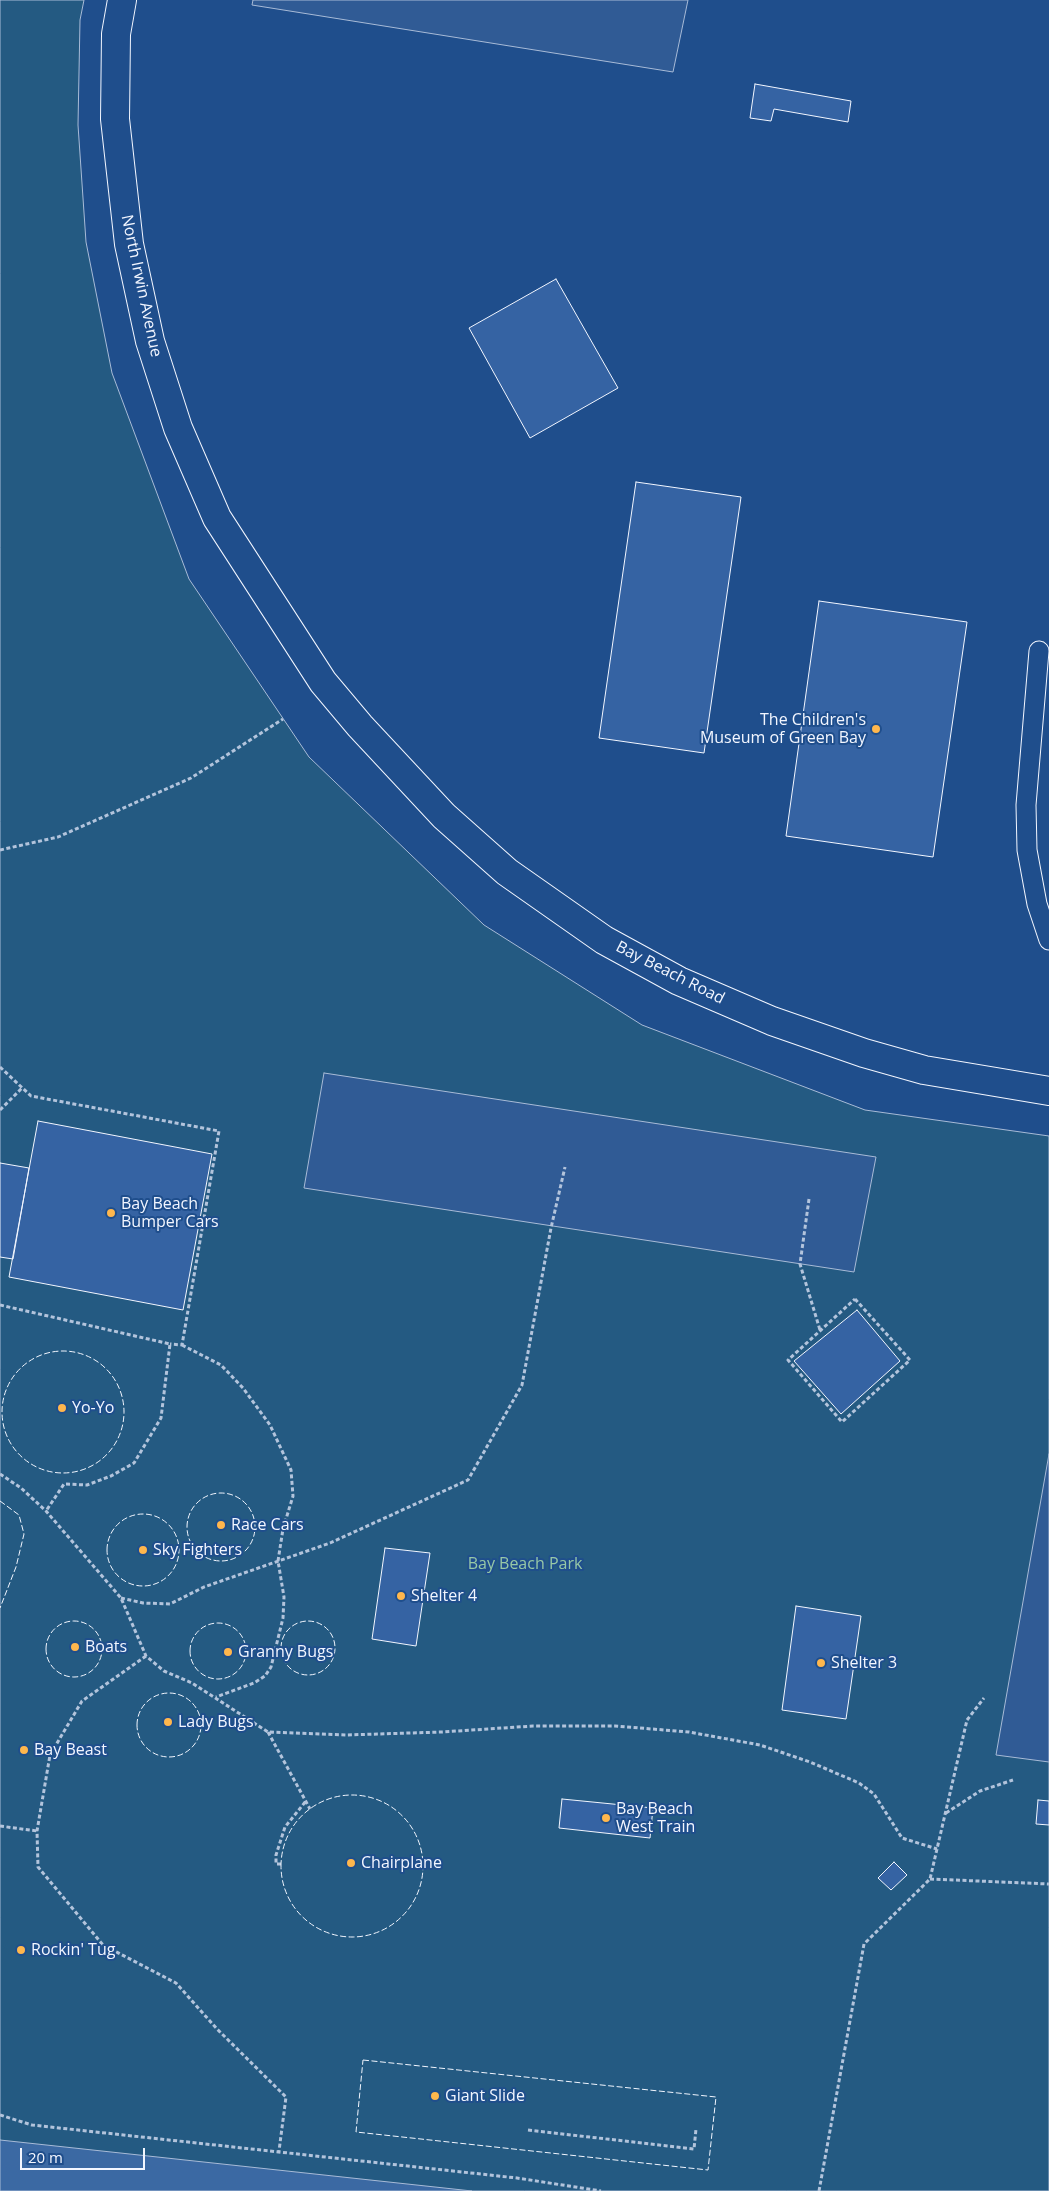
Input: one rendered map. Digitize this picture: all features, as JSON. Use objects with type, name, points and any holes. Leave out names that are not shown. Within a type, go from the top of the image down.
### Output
[{"type":"street","name":"North Irwin Avenue","points":[[122,0],[116,34],[115,119],[129,244],[150,341],[175,419],[217,518],[323,682],[360,726]]},
{"type":"street","name":"Bay Beach Road","points":[[360,726],[444,816],[507,872],[604,940],[679,981],[772,1021],[864,1053],[924,1070],[1049,1091]]},
{"type":"lane","points":[[1039,651],[1026,805],[1027,850],[1037,904],[1049,940]]},
{"type":"path","points":[[0,850],[58,837],[191,778],[284,719]]},
{"type":"path","points":[[0,1067],[32,1096],[219,1131],[182,1345]]},
{"type":"path","points":[[0,1110],[23,1087]]},
{"type":"path","points":[[121,1598],[143,1603],[170,1604],[204,1587],[330,1543],[468,1480],[522,1385],[551,1228],[565,1167]]},
{"type":"path","points":[[809,1198],[800,1264],[820,1330]]},
{"type":"path","points":[[855,1299],[910,1360],[842,1422],[788,1360],[820,1330],[855,1299]]},
{"type":"path","points":[[0,1306],[170,1344],[182,1345],[221,1364],[243,1388],[270,1425],[291,1470],[294,1496],[283,1529],[278,1561],[284,1597],[283,1618],[271,1667],[265,1676],[254,1683],[216,1697]]},
{"type":"path","points":[[46,1511],[64,1484],[87,1485],[111,1476],[134,1463],[161,1418],[170,1344]]},
{"type":"path","points":[[0,1474],[21,1488],[46,1511],[121,1598],[146,1656],[164,1671],[192,1683],[216,1697],[268,1732],[310,1809]]},
{"type":"path","points":[[146,1656],[82,1701],[50,1755],[37,1831],[38,1867],[103,1945],[176,1983],[217,2029],[286,2097],[278,2151]]},
{"type":"path","points":[[819,2191],[864,1944],[930,1879],[967,1720],[984,1698]]},
{"type":"path","points":[[268,1732],[346,1735],[442,1732],[532,1726],[614,1726],[689,1732],[760,1745],[810,1762],[859,1783],[874,1794],[902,1838],[938,1849]]},
{"type":"path","points":[[945,1814],[980,1791],[1013,1780]]},
{"type":"path","points":[[281,1864],[276,1864],[276,1855],[286,1827],[306,1801]]},
{"type":"path","points":[[0,1826],[37,1831]]},
{"type":"path","points":[[930,1879],[1049,1884]]},
{"type":"path","points":[[0,2115],[32,2125],[518,2178],[601,2191]]},
{"type":"path","points":[[528,2130],[694,2149],[696,2129]]},
{"type":"green space","name":"Bay Beach Park","points":[[0,0],[84,0],[80,20],[78,125],[86,242],[112,373],[189,579],[309,757],[484,925],[642,1025],[865,1110],[1049,1136],[1049,2191],[0,2191]]},
{"type":"shaded area","points":[[253,0],[688,0],[673,72],[252,5]]},
{"type":"shaded area","points":[[324,1073],[876,1157],[854,1272],[304,1188]]},
{"type":"shaded area","points":[[1049,1454],[1049,1762],[996,1755]]},
{"type":"shaded area","points":[[0,2140],[472,2191],[0,2191]]},
{"type":"building","points":[[755,84],[851,101],[848,122],[774,109],[771,121],[750,118]]},
{"type":"building","points":[[556,279],[618,388],[530,438],[469,328]]},
{"type":"building","points":[[636,482],[741,497],[704,753],[599,738]]},
{"type":"building","name":"The Children's Museum of Green Bay","points":[[819,601],[967,622],[933,857],[786,836]]},
{"type":"building","name":"Bay Beach Bumper Cars","points":[[38,1121],[212,1154],[183,1310],[9,1277]]},
{"type":"building","points":[[0,1163],[29,1168],[13,1259],[0,1257]]},
{"type":"building","points":[[857,1310],[900,1361],[841,1414],[794,1361]]},
{"type":"building","name":"Shelter 4","points":[[385,1548],[430,1553],[416,1646],[372,1639]]},
{"type":"building","name":"Shelter 3","points":[[796,1606],[861,1616],[846,1719],[782,1710]]},
{"type":"building","name":"Bay Beach West Train","points":[[562,1799],[653,1808],[650,1838],[559,1828]]},
{"type":"building","points":[[1038,1800],[1049,1801],[1049,1825],[1036,1824]]},
{"type":"building","points":[[894,1862],[907,1875],[891,1890],[878,1878]]},
{"type":"fence","points":[[63,1351],[75,1352],[86,1356],[97,1361],[106,1369],[114,1378],[119,1389],[123,1400],[124,1412],[123,1424],[119,1435],[114,1446],[106,1455],[97,1463],[86,1468],[75,1472],[63,1473],[51,1472],[40,1468],[29,1463],[20,1455],[12,1446],[7,1435],[3,1424],[2,1412],[3,1400],[7,1389],[12,1378],[20,1369],[29,1361],[40,1356],[51,1352],[63,1351]]},
{"type":"fence","points":[[221,1493],[234,1496],[245,1503],[252,1514],[255,1527],[252,1540],[245,1551],[234,1558],[221,1561],[208,1558],[197,1551],[190,1540],[187,1527],[190,1514],[197,1503],[208,1496],[221,1493]]},
{"type":"fence","points":[[0,1501],[19,1515],[24,1534],[16,1567],[0,1608]]},
{"type":"fence","points":[[143,1514],[163,1520],[173,1530],[179,1550],[173,1570],[163,1580],[143,1586],[123,1580],[113,1570],[107,1550],[113,1530],[123,1520],[143,1514]]},
{"type":"fence","points":[[68,1621],[80,1621],[90,1625],[98,1633],[102,1649],[98,1665],[90,1673],[80,1677],[68,1677],[58,1673],[50,1665],[46,1655],[46,1643],[50,1633],[58,1625],[68,1621]]},
{"type":"fence","points":[[303,1621],[313,1621],[327,1629],[333,1638],[335,1648],[333,1658],[327,1667],[313,1675],[303,1675],[293,1670],[286,1663],[281,1653],[281,1643],[286,1633],[293,1626],[303,1621]]},
{"type":"fence","points":[[218,1623],[229,1625],[238,1631],[244,1640],[246,1651],[244,1662],[238,1671],[229,1677],[218,1679],[207,1677],[198,1671],[192,1662],[190,1651],[192,1640],[198,1631],[207,1625],[218,1623]]},
{"type":"fence","points":[[169,1693],[187,1699],[195,1707],[201,1725],[195,1743],[187,1751],[169,1757],[151,1751],[143,1743],[137,1725],[143,1707],[151,1699],[169,1693]]},
{"type":"fence","points":[[352,1795],[366,1796],[379,1800],[392,1807],[402,1816],[411,1826],[418,1839],[422,1852],[423,1866],[422,1880],[418,1893],[411,1906],[402,1916],[392,1925],[379,1932],[366,1936],[352,1937],[338,1936],[325,1932],[312,1925],[302,1916],[293,1906],[286,1893],[282,1880],[281,1866],[282,1852],[286,1839],[293,1826],[302,1816],[312,1807],[325,1800],[338,1796],[352,1795]]},
{"type":"fence","points":[[363,2060],[716,2097],[708,2170],[356,2132],[363,2060]]},
{"type":"place","name":"The Children's Museum of Green Bay","points":[[876,729]]},
{"type":"place","name":"Bay Beach Bumper Cars","points":[[111,1213]]},
{"type":"place","name":"Yo-Yo","points":[[62,1408]]},
{"type":"place","name":"Race Cars","points":[[221,1525]]},
{"type":"place","name":"Sky Fighters","points":[[143,1550]]},
{"type":"place","name":"Shelter 4","points":[[401,1596]]},
{"type":"place","name":"Boats","points":[[75,1647]]},
{"type":"place","name":"Granny Bugs","points":[[228,1652]]},
{"type":"place","name":"Shelter 3","points":[[821,1663]]},
{"type":"place","name":"Lady Bugs","points":[[168,1722]]},
{"type":"place","name":"Bay Beast","points":[[24,1750]]},
{"type":"place","name":"Bay Beach West Train","points":[[606,1818]]},
{"type":"place","name":"Chairplane","points":[[351,1863]]},
{"type":"place","name":"Rockin' Tug","points":[[21,1950]]},
{"type":"place","name":"Giant Slide","points":[[435,2096]]}]
